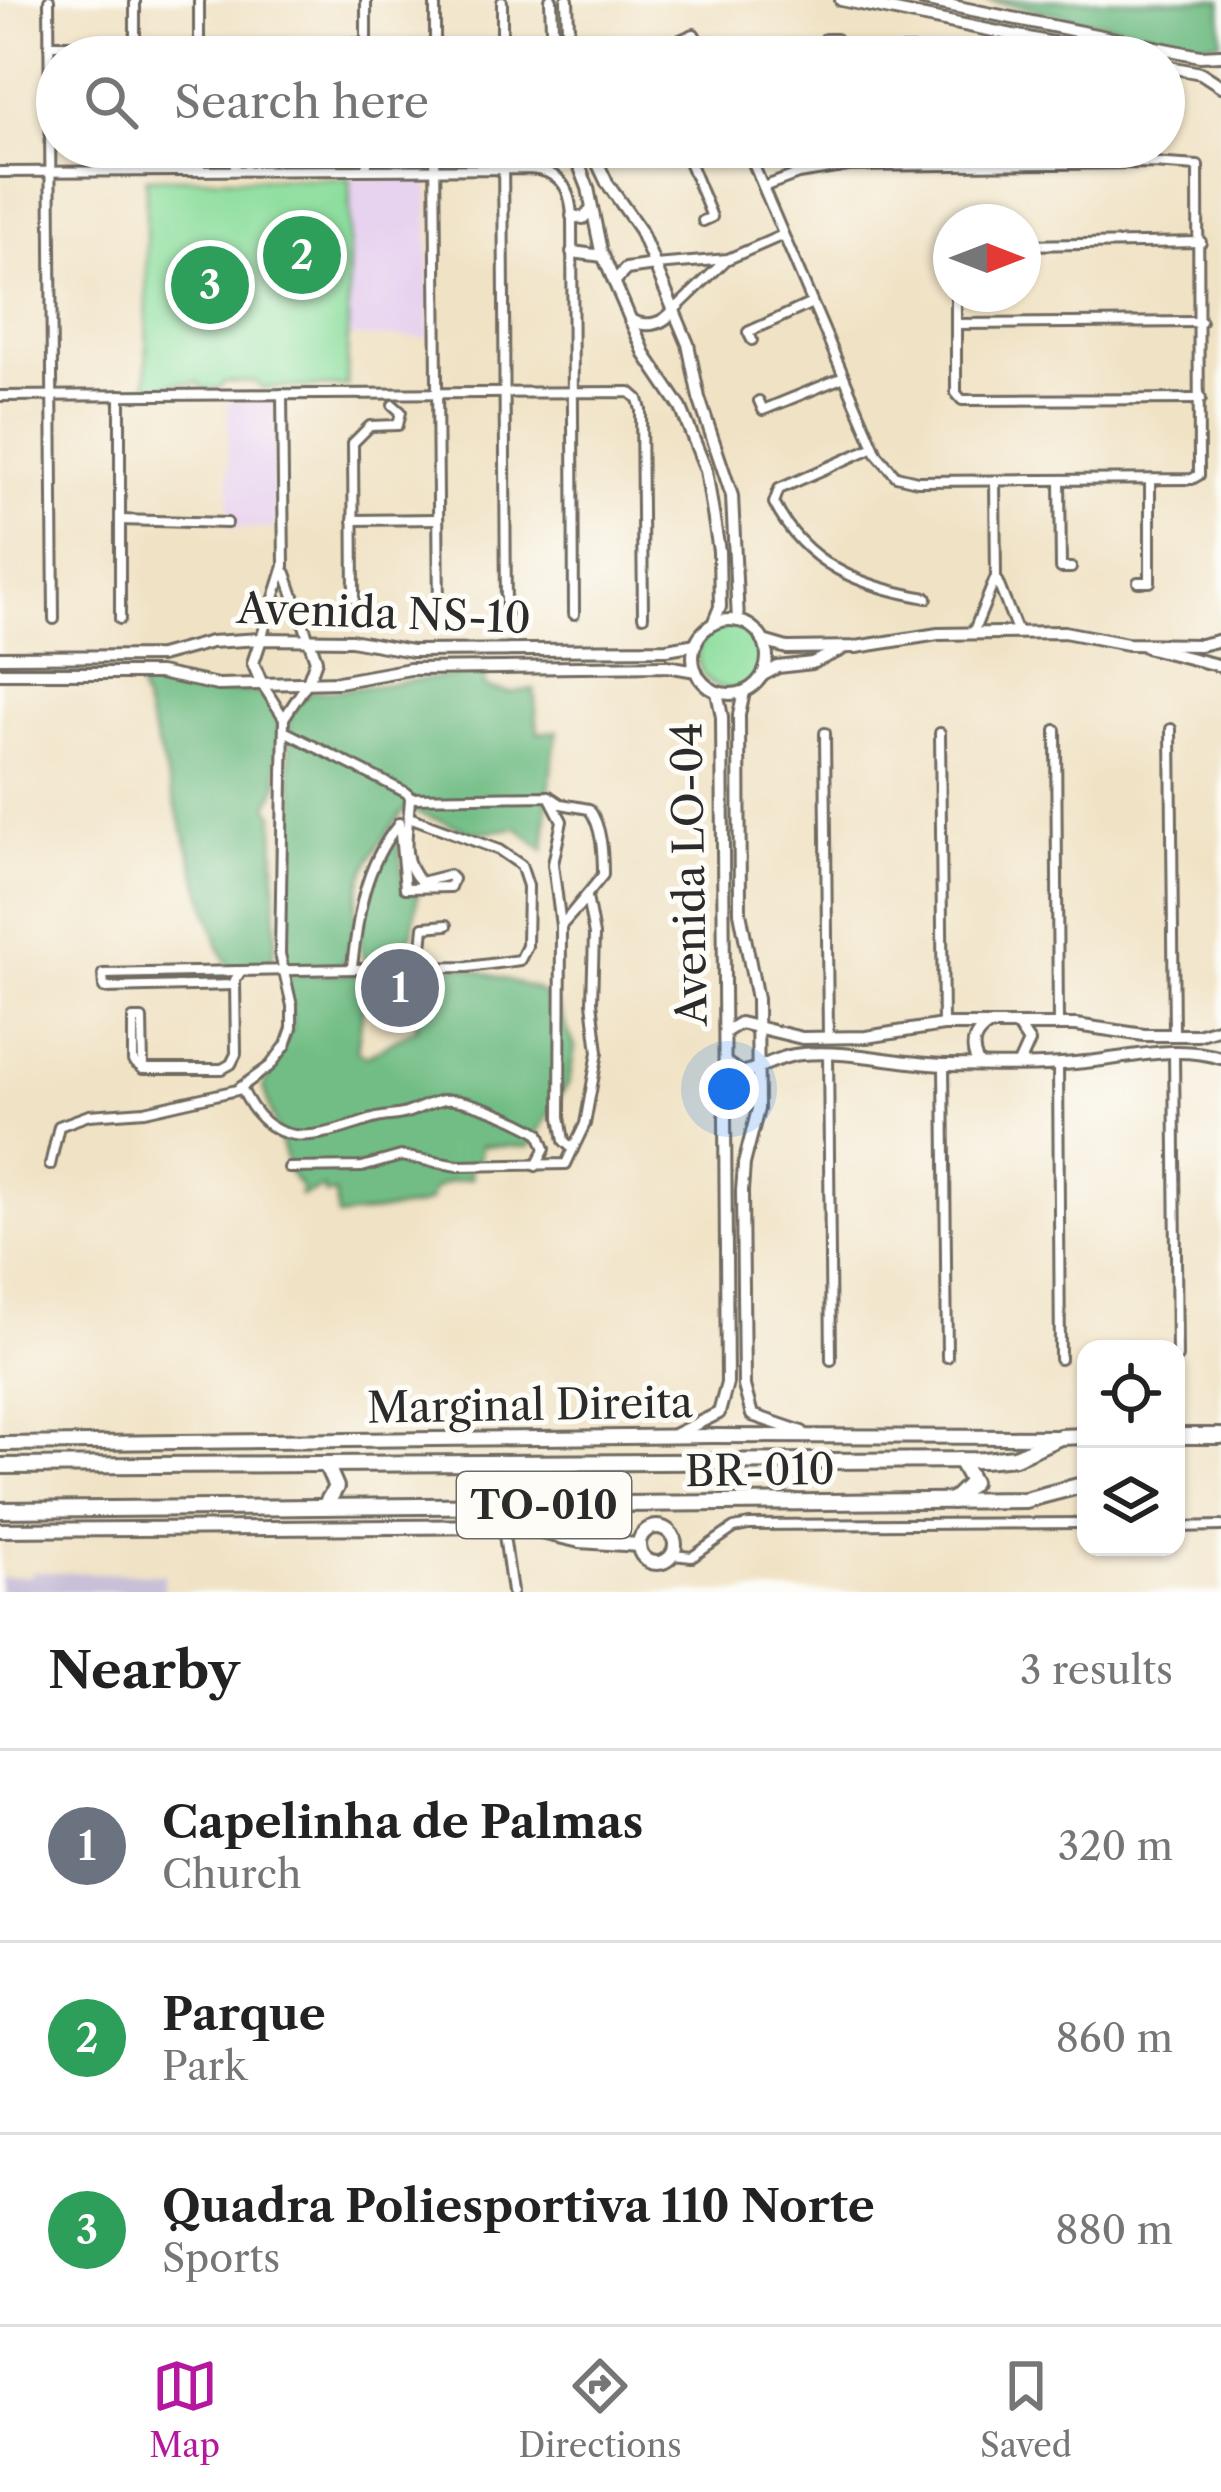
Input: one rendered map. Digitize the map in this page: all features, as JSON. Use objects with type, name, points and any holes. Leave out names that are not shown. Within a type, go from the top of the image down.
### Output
[{"type":"highway","points":[[1198,1437],[1221,1426]]},
{"type":"highway","name":"TO-010","points":[[1060,1437],[1077,1436]]},
{"type":"highway","name":"BR-010","points":[[0,1466],[960,1460],[1015,1457],[1060,1437]]},
{"type":"highway","points":[[952,1501],[972,1481],[960,1460]]},
{"type":"highway","points":[[325,1506],[336,1487],[326,1464]]},
{"type":"highway","name":"BR-010","points":[[0,1510],[1024,1500],[1077,1486]]},
{"type":"main road","name":"Marginal Direita","points":[[0,1444],[1060,1437]]},
{"type":"main road","points":[[668,1531],[675,1514],[692,1503]]},
{"type":"main road","points":[[0,1530],[502,1526],[580,1541],[641,1540],[658,1527],[675,1540],[673,1555],[665,1561],[652,1562],[644,1556],[641,1540],[644,1523],[632,1505]]},
{"type":"street","points":[[49,0],[49,36]]},
{"type":"street","points":[[134,36],[135,0]]},
{"type":"street","points":[[199,0],[199,36]]},
{"type":"street","points":[[366,0],[366,36]]},
{"type":"street","points":[[435,0],[435,36]]},
{"type":"street","points":[[551,0],[552,36]]},
{"type":"street","points":[[567,0],[568,36]]},
{"type":"street","points":[[842,0],[1019,36]]},
{"type":"street","points":[[923,0],[1101,36]]},
{"type":"street","points":[[502,2],[502,36]]},
{"type":"street","points":[[1185,53],[1221,55]]},
{"type":"street","points":[[1185,70],[1221,86]]},
{"type":"street","points":[[755,168],[874,447],[891,471],[914,481],[1150,480],[1194,479],[1200,474],[1198,166],[1185,165]]},
{"type":"street","points":[[50,168],[54,620]]},
{"type":"street","points":[[579,168],[603,256],[650,362],[681,408],[706,470],[719,551],[720,607],[696,644],[696,671],[717,692],[744,692],[778,667],[812,663],[856,647]]},
{"type":"street","points":[[600,168],[640,230],[688,344],[699,398],[732,496],[738,621]]},
{"type":"street","points":[[692,168],[712,217],[703,221]]},
{"type":"street","points":[[763,187],[833,168]]},
{"type":"street","points":[[435,169],[439,616]]},
{"type":"street","points":[[0,172],[503,169],[541,170],[556,176],[568,189],[576,257],[574,614]]},
{"type":"street","points":[[503,169],[506,614]]},
{"type":"street","points":[[574,220],[588,216],[592,207]]},
{"type":"street","points":[[614,282],[632,267],[728,259],[783,236]]},
{"type":"street","points":[[1041,245],[1201,242]]},
{"type":"street","points":[[576,257],[603,256]]},
{"type":"street","points":[[630,320],[652,325],[664,321],[728,259]]},
{"type":"street","points":[[752,340],[748,332],[812,303]]},
{"type":"street","points":[[956,312],[956,393],[960,399],[1202,399]]},
{"type":"street","points":[[956,324],[1201,322]]},
{"type":"street","points":[[759,401],[763,410],[844,377]]},
{"type":"street","points":[[0,396],[630,392],[640,404],[643,616]]},
{"type":"street","points":[[282,394],[284,566],[316,660],[308,682],[284,718]]},
{"type":"street","points":[[120,395],[120,619]]},
{"type":"street","points":[[354,598],[353,443],[370,426],[398,424],[400,412],[393,405]]},
{"type":"street","points":[[874,447],[779,489],[774,502],[799,539],[829,566],[872,587],[927,598]]},
{"type":"street","points":[[1060,480],[1060,568],[1070,568]]},
{"type":"street","points":[[1138,582],[1150,582],[1150,480]]},
{"type":"street","points":[[995,481],[996,578],[1018,633]]},
{"type":"street","points":[[353,520],[438,519]]},
{"type":"street","points":[[120,520],[227,524]]},
{"type":"street","points":[[50,1166],[58,1126],[63,1122],[146,1111],[241,1087],[270,1066],[286,1046],[292,1006],[280,954],[284,718],[254,663],[284,566]]},
{"type":"street","points":[[973,634],[996,578]]},
{"type":"street","points":[[713,624],[738,621],[754,629],[763,641],[766,659],[761,676]]},
{"type":"street","points":[[763,641],[788,649],[856,647],[934,634],[1072,632],[1221,667]]},
{"type":"street","name":"Avenida NS-10","points":[[0,657],[160,656],[211,642],[261,639],[351,640],[424,652],[667,650],[696,644]]},
{"type":"street","points":[[1137,644],[1200,645],[1221,640]]},
{"type":"street","name":"Avenida NS-10","points":[[0,673],[159,673],[206,684],[352,681],[410,669],[674,666],[696,671]]},
{"type":"street","name":"Avenida LO-04","points":[[712,1436],[727,1383],[722,717],[717,692]]},
{"type":"street","name":"Avenida LO-04","points":[[744,692],[739,715],[740,906],[756,984],[758,1027],[757,1120],[744,1164],[742,1191],[744,1374],[760,1437]]},
{"type":"street","points":[[1171,729],[1174,1035]]},
{"type":"street","points":[[284,730],[364,769],[410,798],[549,796],[562,805],[590,809],[603,875],[561,926]]},
{"type":"street","points":[[1056,730],[1058,1025]]},
{"type":"street","points":[[825,733],[828,1037]]},
{"type":"street","points":[[940,733],[943,1025]]},
{"type":"street","points":[[549,796],[562,821],[553,864],[561,926],[560,1117],[564,1141],[573,1149]]},
{"type":"street","points":[[399,823],[406,888],[450,887],[449,875],[428,883],[415,877],[406,848],[410,798]]},
{"type":"street","points":[[235,985],[104,988],[104,974],[284,970],[517,962],[527,946],[527,886],[521,865],[509,854],[409,818],[399,823],[364,888],[352,967]]},
{"type":"street","points":[[289,1168],[362,1167],[401,1156],[458,1166],[566,1164],[588,1114],[598,1052],[592,1002],[594,935],[587,897]]},
{"type":"street","points":[[412,965],[422,948],[424,927],[447,926]]},
{"type":"street","points":[[143,1069],[142,1019],[133,1019],[133,1060],[143,1069],[222,1069],[231,1064],[236,1054],[236,975],[242,971]]},
{"type":"street","points":[[724,1032],[740,1023],[797,1037],[866,1036],[943,1025],[1058,1025],[1174,1035],[1221,1028]]},
{"type":"street","points":[[980,1065],[973,1045],[977,1033],[987,1026]]},
{"type":"street","points":[[1017,1026],[1030,1042],[1019,1064]]},
{"type":"street","points":[[725,1062],[737,1072],[796,1054],[856,1053],[944,1065],[1058,1064],[1141,1052],[1221,1058]]},
{"type":"street","points":[[1174,1052],[1177,1340]]},
{"type":"street","points":[[828,1054],[831,1360]]},
{"type":"street","points":[[1058,1064],[1060,1359]]},
{"type":"street","points":[[944,1065],[946,1357]]},
{"type":"street","points":[[241,1087],[262,1120],[276,1130],[302,1137],[331,1134],[382,1116],[455,1100],[539,1133],[545,1149],[536,1166]]},
{"type":"street","points":[[670,1436],[735,1408],[788,1430],[838,1438]]},
{"type":"street","points":[[673,1555],[692,1557],[734,1528],[749,1525],[1077,1522]]},
{"type":"street","points":[[502,1526],[512,1592]]},
{"type":"street","points":[[1185,1526],[1221,1526]]},
{"type":"shaded area","points":[[350,179],[428,179],[429,337],[347,337]]},
{"type":"shaded area","points":[[228,399],[274,399],[275,528],[229,528]]},
{"type":"shaded area","points":[[32,1572],[164,1574],[164,1592],[0,1592],[0,1577],[31,1576]]},
{"type":"green space","points":[[987,0],[1221,0],[1221,41],[1199,43],[1185,40],[1185,36],[1164,36]]},
{"type":"green space","points":[[146,178],[350,179],[347,386],[261,388],[256,382],[224,382],[219,388],[171,383],[167,389],[147,388]]},
{"type":"green space","points":[[730,625],[753,634],[762,657],[753,680],[730,689],[707,680],[698,657],[707,634]]},
{"type":"green space","points":[[486,674],[484,687],[510,693],[534,689],[538,733],[558,731],[544,850],[518,828],[473,833],[406,808],[365,872],[350,945],[341,965],[285,969],[289,830],[296,802],[290,775],[289,713],[310,692]]},
{"type":"green space","points":[[137,680],[221,692],[250,691],[262,694],[279,713],[279,782],[268,806],[274,814],[276,939],[272,960],[266,965],[230,969],[219,947]]},
{"type":"green space","points":[[398,831],[403,889],[418,895],[412,933],[394,960],[364,961],[364,910]]},
{"type":"green space","points":[[463,966],[536,989],[556,1004],[575,1047],[569,1082],[529,1147],[481,1146],[479,1162],[469,1162],[472,1178],[439,1186],[430,1201],[418,1206],[338,1217],[335,1193],[326,1195],[324,1188],[300,1196],[301,1187],[291,1175],[263,1087],[292,1028],[286,975],[367,974],[357,1051],[367,1056],[416,1028],[421,973]]},
{"type":"place","name":"Parque","points":[[302,255]]},
{"type":"place","name":"Quadra Poliesportiva 110 Norte","points":[[210,285]]},
{"type":"place","name":"Capelinha de Palmas","points":[[400,988]]}]
